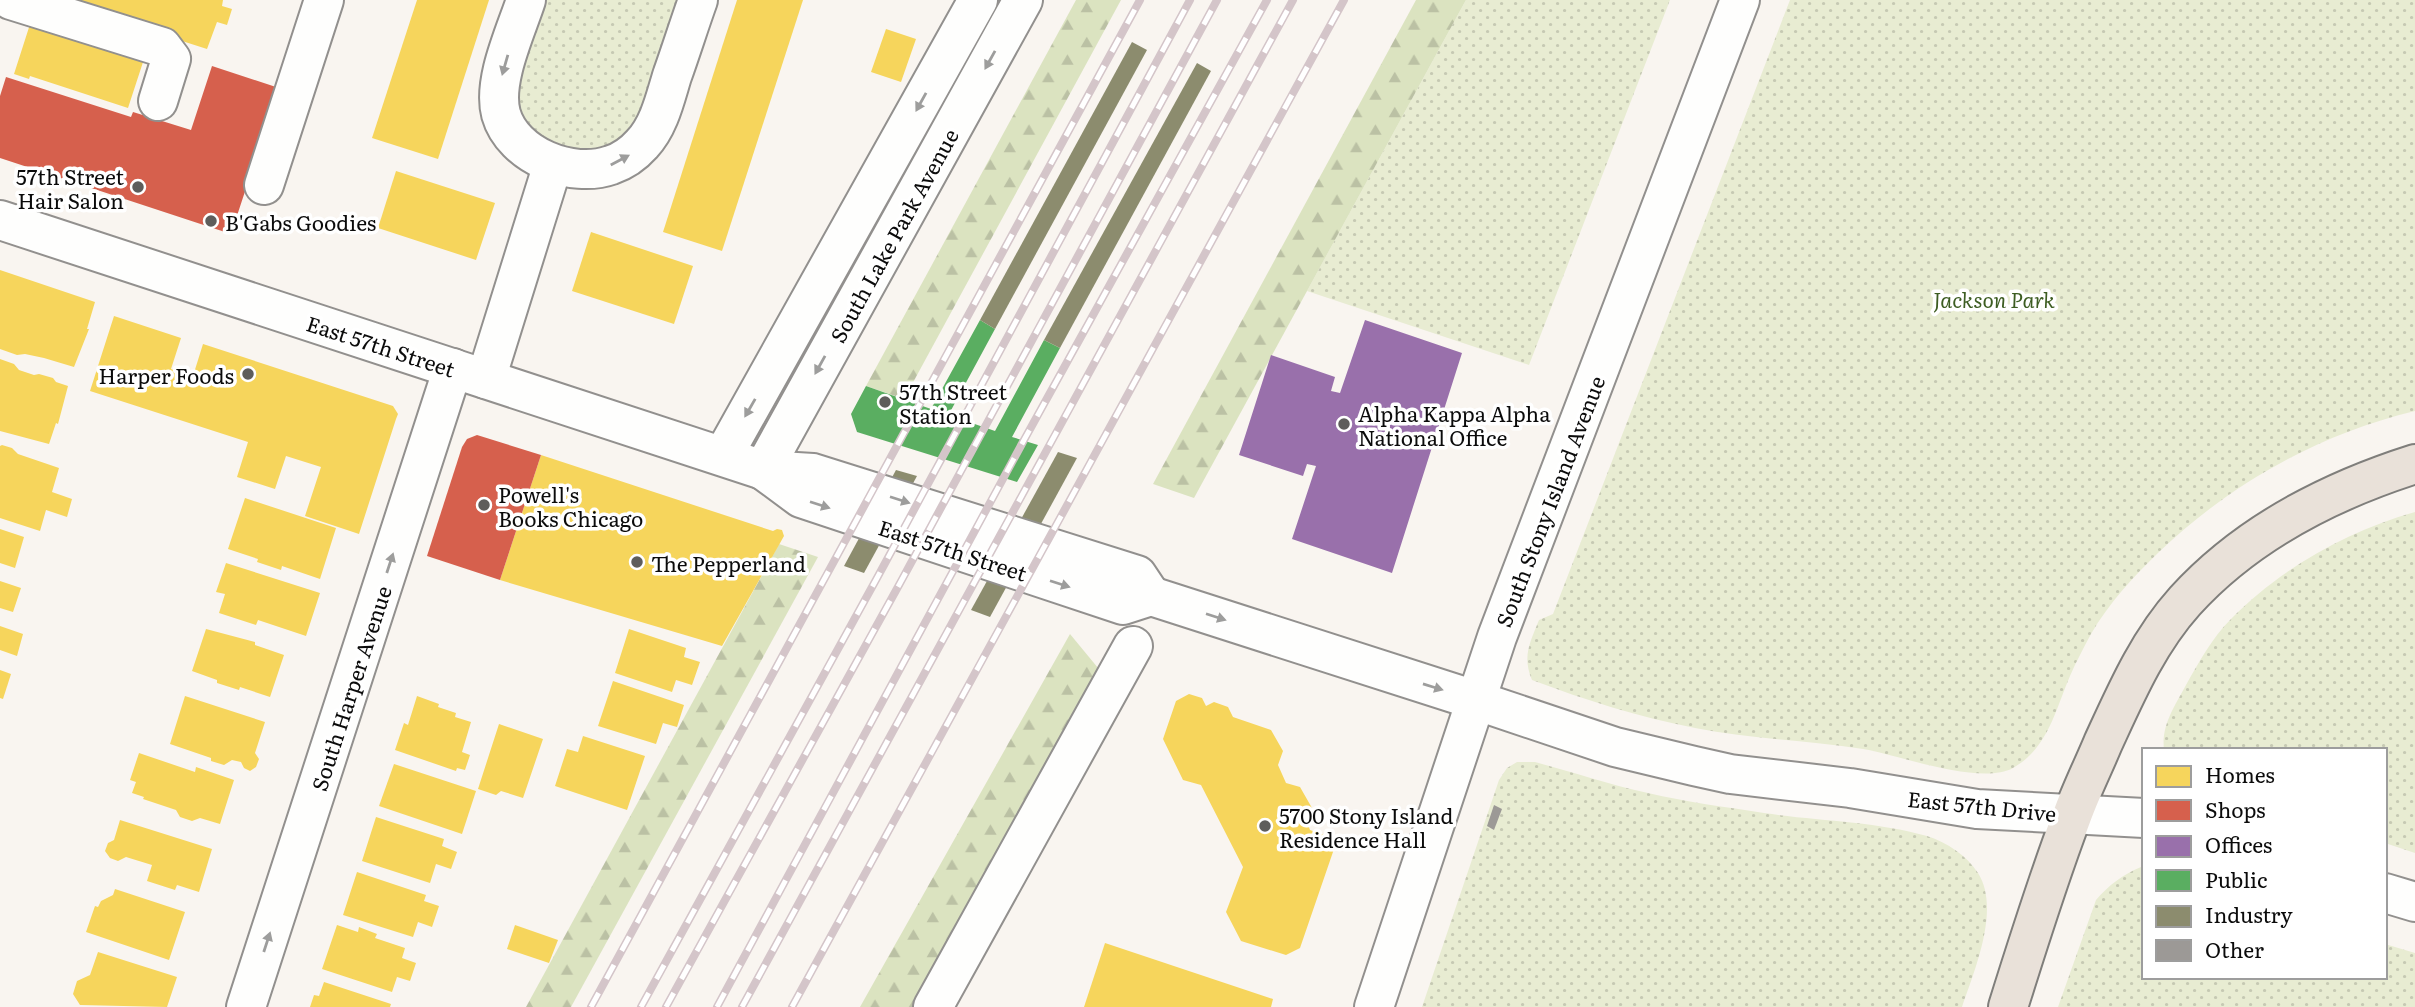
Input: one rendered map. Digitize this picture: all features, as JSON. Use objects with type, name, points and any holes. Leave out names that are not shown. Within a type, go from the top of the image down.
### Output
[{"type":"main road","name":"East 57th Drive","points":[[2072,814],[2130,684],[2152,644],[2185,601],[2249,546],[2305,509],[2329,496],[2415,464]]},
{"type":"main road","points":[[2008,1007],[2072,814]]},
{"type":"street","points":[[11,0],[162,47],[171,59],[158,100]]},
{"type":"street","points":[[264,185],[324,0]]},
{"type":"street","points":[[526,0],[502,72],[501,113],[518,142],[532,155],[553,164],[591,168],[610,166],[628,157],[644,142],[657,122],[698,0]]},
{"type":"street","points":[[723,456],[978,0]]},
{"type":"street","name":"South Lake Park Avenue","points":[[763,470],[1023,0]]},
{"type":"street","name":"South Stony Island Avenue","points":[[1374,1007],[1475,700],[1740,0]]},
{"type":"street","name":"South Harper Avenue","points":[[246,1007],[470,374],[553,164]]},
{"type":"street","name":"East 57th Street","points":[[0,220],[723,456],[763,470],[801,498],[1123,605],[1151,596],[1475,700]]},
{"type":"street","points":[[933,1007],[1133,646]]},
{"type":"street","name":"East 57th Drive","points":[[1475,700],[1615,747],[1730,774],[1850,788],[1977,809],[2072,814]]},
{"type":"street","points":[[2072,814],[2142,818]]},
{"type":"street","points":[[2387,893],[2415,902]]},
{"type":"green space","points":[[526,0],[698,0],[644,143],[553,164],[500,94]]},
{"type":"green space","points":[[1076,0],[1121,0],[904,399],[866,386]]},
{"type":"green space","points":[[1416,0],[1466,0],[1194,498],[1153,484]]},
{"type":"green space","points":[[1466,0],[1670,0],[1529,365],[1307,291]]},
{"type":"green space","name":"Jackson Park","points":[[1790,0],[2415,0],[2415,411],[2344,433],[2311,448],[2246,484],[2186,527],[2131,581],[2098,623],[2075,665],[2049,728],[2035,750],[2013,768],[1999,773],[1939,768],[1863,749],[1737,735],[1674,724],[1612,707],[1532,680],[1529,671],[1528,650],[1539,620],[1553,614]]},
{"type":"green space","points":[[2415,512],[2415,853],[2387,844],[2387,748],[2164,748],[2165,732],[2173,708],[2206,650],[2231,619],[2271,583],[2294,568],[2341,541]]},
{"type":"green space","points":[[779,544],[818,557],[571,1007],[526,1007]]},
{"type":"green space","points":[[1070,634],[1103,674],[919,1007],[860,1007]]},
{"type":"green space","points":[[1517,762],[1535,762],[1634,790],[1691,802],[1867,824],[1907,831],[1942,842],[1962,855],[1978,873],[1987,904],[1983,940],[1962,1007],[1422,1007],[1499,780],[1507,768]]},
{"type":"green space","points":[[2142,867],[2142,979],[2387,979],[2387,945],[2415,953],[2415,1007],[2058,1007],[2096,900],[2128,873]]},
{"type":"building: Homes","points":[[54,0],[223,0],[222,6],[232,9],[227,25],[217,22],[207,49]]},
{"type":"building: Homes","points":[[417,0],[489,0],[438,159],[372,138]]},
{"type":"building: Homes","points":[[737,0],[803,0],[722,251],[663,232]]},
{"type":"building: Homes","points":[[32,18],[145,56],[128,108],[30,76],[29,79],[14,74]]},
{"type":"building: Homes","points":[[886,29],[916,39],[901,82],[871,72]]},
{"type":"building: Homes","points":[[396,171],[495,203],[476,260],[378,228]]},
{"type":"building: Homes","points":[[591,232],[693,266],[674,324],[572,291]]},
{"type":"building: Homes","points":[[0,270],[95,302],[89,329],[74,367],[0,349]]},
{"type":"building: Homes","points":[[114,316],[181,338],[171,369],[193,376],[203,344],[393,406],[398,414],[359,534],[305,516],[321,467],[286,456],[275,489],[237,477],[248,442],[90,391]]},
{"type":"building: Homes","points":[[0,359],[14,364],[19,370],[53,378],[56,382],[68,386],[58,424],[56,423],[49,444],[0,431]]},
{"type":"building: Homes","points":[[2,445],[12,448],[18,454],[59,468],[52,492],[72,499],[67,517],[46,510],[40,531],[0,518]]},
{"type":"building: Homes","name":"The Pepperland","points":[[541,455],[773,531],[782,530],[784,536],[722,646],[500,580]]},
{"type":"building: Homes","points":[[245,498],[336,528],[320,579],[282,566],[281,570],[228,549]]},
{"type":"building: Homes","points":[[0,529],[24,537],[15,568],[0,563]]},
{"type":"building: Homes","points":[[226,563],[320,593],[306,636],[258,620],[256,625],[219,613],[225,594],[216,592]]},
{"type":"building: Homes","points":[[0,581],[21,588],[13,612],[0,608]]},
{"type":"building: Homes","points":[[0,626],[23,634],[17,656],[0,650]]},
{"type":"building: Homes","points":[[206,629],[255,642],[255,645],[284,655],[270,697],[217,683],[217,680],[192,671]]},
{"type":"building: Homes","points":[[629,629],[686,648],[684,657],[700,662],[692,685],[676,680],[672,692],[615,673]]},
{"type":"building: Homes","points":[[0,670],[11,674],[3,699],[0,698]]},
{"type":"building: Homes","points":[[613,681],[684,705],[677,727],[663,723],[656,744],[598,726]]},
{"type":"building: Homes","name":"5700 Stony Island Residence Hall","points":[[1189,694],[1202,698],[1206,706],[1214,702],[1228,707],[1233,717],[1271,730],[1283,751],[1278,765],[1286,783],[1300,787],[1312,808],[1307,822],[1310,830],[1324,835],[1334,849],[1300,948],[1286,955],[1241,941],[1226,912],[1243,867],[1201,785],[1183,780],[1163,739],[1176,701]]},
{"type":"building: Homes","points":[[185,696],[265,722],[255,753],[259,759],[256,767],[250,771],[244,768],[241,762],[232,760],[224,765],[170,744]]},
{"type":"building: Homes","points":[[417,696],[456,713],[455,717],[471,722],[462,752],[470,755],[465,770],[457,768],[456,771],[395,750],[404,723],[408,725]]},
{"type":"building: Homes","points":[[499,724],[543,739],[523,798],[501,791],[496,795],[478,789]]},
{"type":"building: Homes","points":[[583,736],[645,756],[627,810],[555,786],[567,749],[578,752]]},
{"type":"building: Homes","points":[[139,753],[195,772],[196,767],[234,780],[220,824],[200,818],[192,821],[180,817],[176,810],[132,793],[136,782],[130,780]]},
{"type":"building: Homes","points":[[394,764],[476,791],[462,834],[379,806]]},
{"type":"building: Homes","points":[[376,817],[444,839],[442,846],[457,852],[451,869],[436,864],[430,883],[362,861]]},
{"type":"building: Homes","points":[[120,820],[212,849],[199,892],[177,885],[175,890],[147,881],[152,865],[126,857],[118,861],[110,858],[105,851],[108,843],[114,840]]},
{"type":"building: Homes","points":[[357,872],[426,895],[424,901],[439,906],[432,927],[418,922],[413,937],[343,915]]},
{"type":"building: Homes","points":[[115,889],[185,912],[169,960],[86,932],[95,906],[98,907],[101,901],[113,895]]},
{"type":"building: Homes","points":[[337,925],[358,932],[359,927],[377,934],[375,938],[405,948],[402,958],[416,963],[410,981],[397,977],[392,992],[322,969]]},
{"type":"building: Homes","points":[[515,925],[558,940],[549,963],[507,949]]},
{"type":"building: Homes","points":[[1105,943],[1273,999],[1271,1007],[1084,1007]]},
{"type":"building: Homes","points":[[98,952],[177,977],[167,1007],[80,1005],[73,994],[77,981],[90,975]]},
{"type":"building: Homes","points":[[324,982],[391,1004],[390,1007],[310,1007],[314,995],[319,996]]},
{"type":"building: Shops","points":[[212,66],[279,88],[231,234],[0,158],[0,96],[6,77],[131,117],[133,112],[191,130]]},
{"type":"building: Shops","name":"Powell's Books Chicago","points":[[477,435],[541,455],[500,580],[427,556],[462,447],[467,439]]},
{"type":"building: Offices","name":"Alpha Kappa Alpha National Office","points":[[1365,320],[1462,353],[1392,573],[1292,539],[1316,466],[1307,464],[1303,476],[1239,455],[1271,355],[1335,377],[1331,391],[1340,393]]},
{"type":"building: Public","name":"57th Street Station","points":[[980,320],[995,329],[949,414],[963,420],[995,431],[1044,340],[1060,348],[1012,437],[1038,445],[1017,482],[857,432],[851,414],[866,386],[931,409]]},
{"type":"building: Industry","points":[[1132,42],[1147,50],[995,329],[980,320]]},
{"type":"building: Industry","points":[[1197,63],[1211,71],[1060,348],[1044,340]]},
{"type":"building: Industry","points":[[1058,452],[1077,458],[990,617],[971,610]]},
{"type":"building: Industry","points":[[896,470],[917,476],[864,573],[844,566]]},
{"type":"building: Other","points":[[1494,805],[1502,809],[1494,830],[1487,826]]},
{"type":"railway","points":[[591,1007],[1140,0]]},
{"type":"railway","points":[[641,1007],[1190,0]]},
{"type":"railway","points":[[666,1007],[1217,0]]},
{"type":"railway","points":[[717,1007],[1024,440],[1267,0]]},
{"type":"railway","points":[[742,1007],[1293,0]]},
{"type":"railway","points":[[792,1007],[1344,0]]},
{"type":"place","name":"57th Street Hair Salon","points":[[138,187]]},
{"type":"place","name":"B'Gabs Goodies","points":[[211,221]]},
{"type":"place","name":"Harper Foods","points":[[248,374]]},
{"type":"place","name":"57th Street Station","points":[[885,402]]},
{"type":"place","name":"Alpha Kappa Alpha National Office","points":[[1344,424]]},
{"type":"place","name":"Powell's Books Chicago","points":[[484,505]]},
{"type":"place","name":"The Pepperland","points":[[637,562]]},
{"type":"place","name":"5700 Stony Island Residence Hall","points":[[1265,826]]}]
